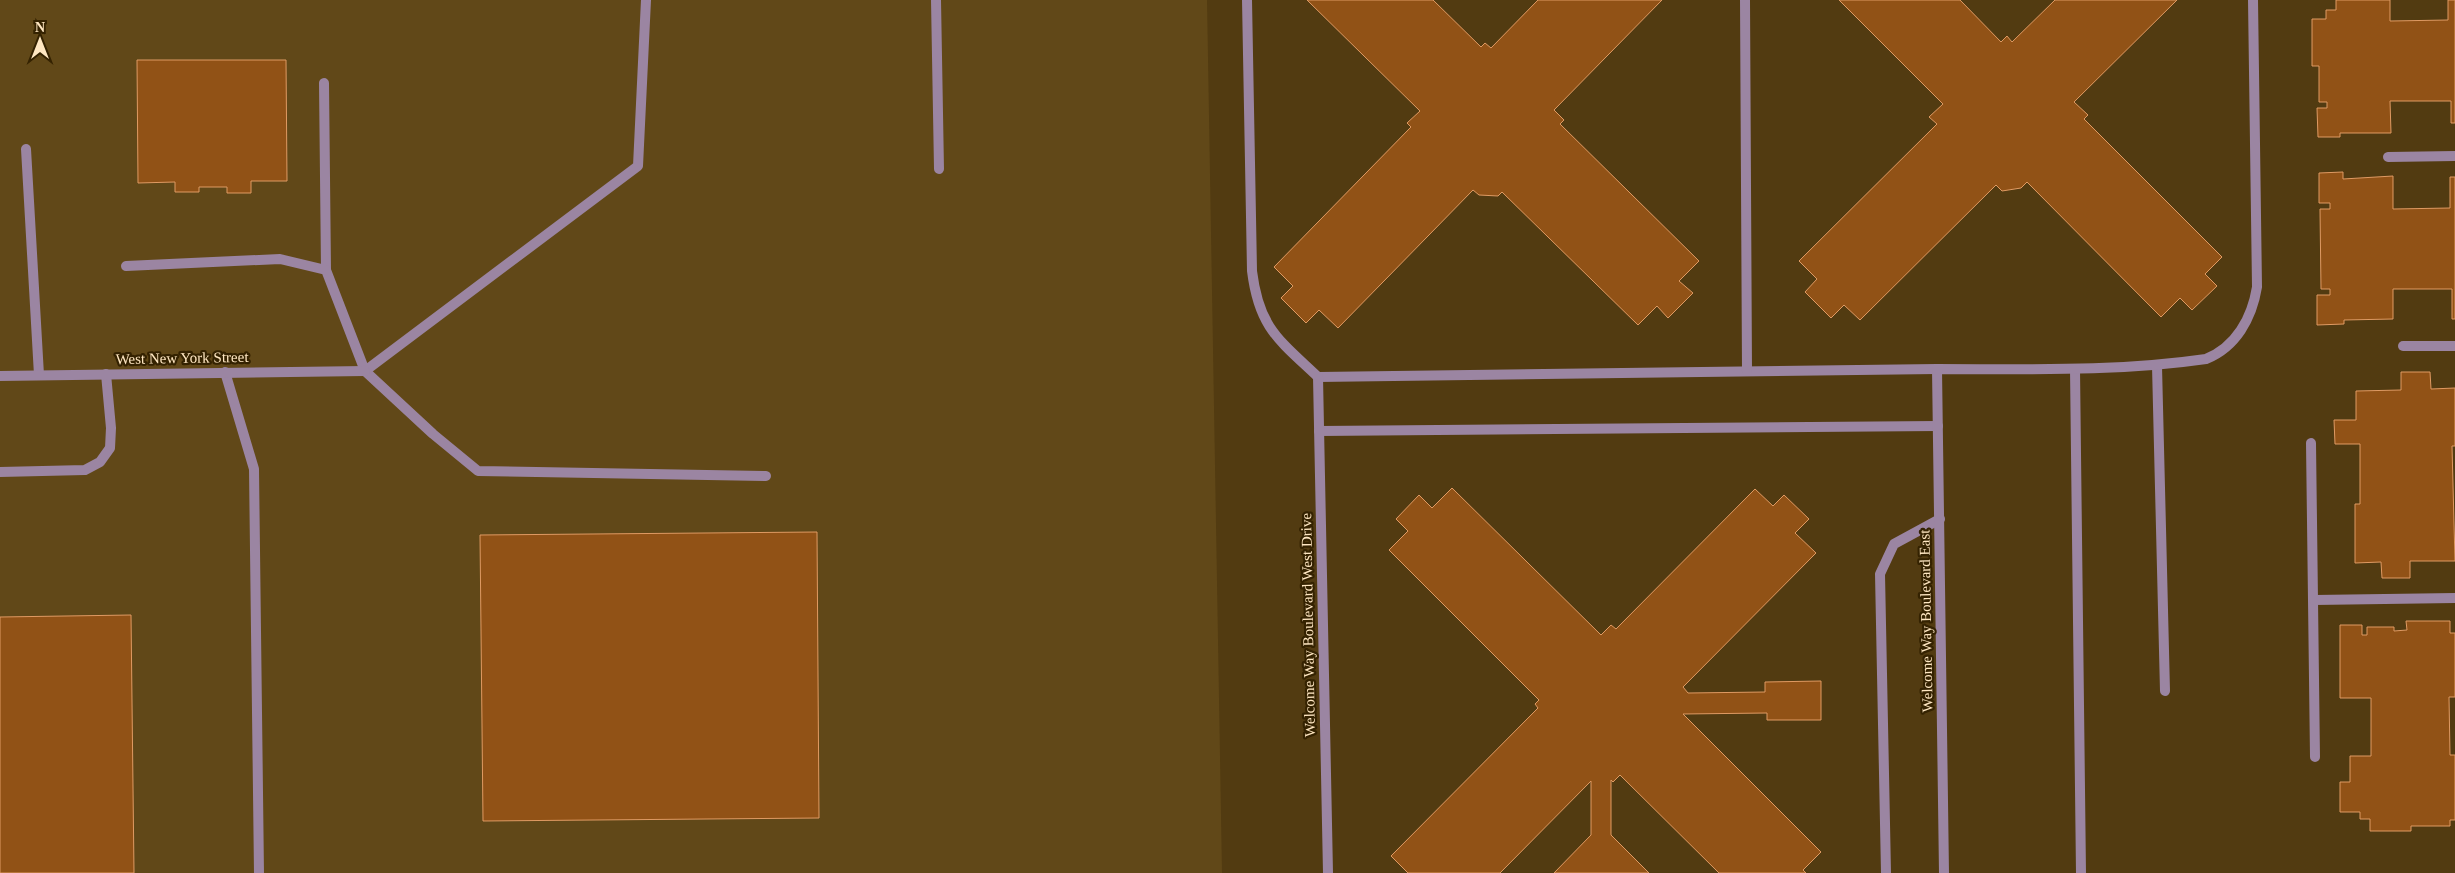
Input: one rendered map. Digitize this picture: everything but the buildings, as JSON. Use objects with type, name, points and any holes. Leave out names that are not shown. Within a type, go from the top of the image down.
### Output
[{"type":"street","points":[[365,371],[638,166],[646,0]]},
{"type":"street","points":[[936,0],[939,169]]},
{"type":"street","points":[[1247,0],[1252,272],[1256,295],[1262,314],[1272,333],[1318,377],[2075,369],[2157,366],[2213,356],[2238,335],[2247,322],[2255,300],[2257,287],[2254,0]]},
{"type":"street","points":[[1744,0],[1747,371]]},
{"type":"street","points":[[324,83],[326,270],[365,371],[433,434],[478,471],[766,476]]},
{"type":"street","points":[[26,149],[39,375]]},
{"type":"street","points":[[2388,157],[2455,156]]},
{"type":"street","points":[[126,266],[280,259],[326,270]]},
{"type":"street","points":[[2403,346],[2455,346]]},
{"type":"street","points":[[2157,366],[2165,691]]},
{"type":"street","name":"Welcome Way Boulevard East","points":[[1937,369],[1944,873]]},
{"type":"street","points":[[2075,369],[2081,873]]},
{"type":"street","name":"West New York Street","points":[[0,376],[365,371]]},
{"type":"street","points":[[225,372],[254,469],[258,873]]},
{"type":"street","points":[[0,472],[85,470],[100,462],[110,448],[111,428],[106,374]]},
{"type":"street","name":"Welcome Way Boulevard West Drive","points":[[1318,377],[1328,873]]},
{"type":"street","points":[[1320,432],[1938,426]]},
{"type":"street","points":[[2311,443],[2315,757]]},
{"type":"street","points":[[1886,873],[1880,574],[1894,544],[1940,519]]},
{"type":"street","points":[[2314,600],[2455,598]]},
{"type":"shaded area","points":[[0,0],[1207,0],[1222,873],[0,873]]}]
